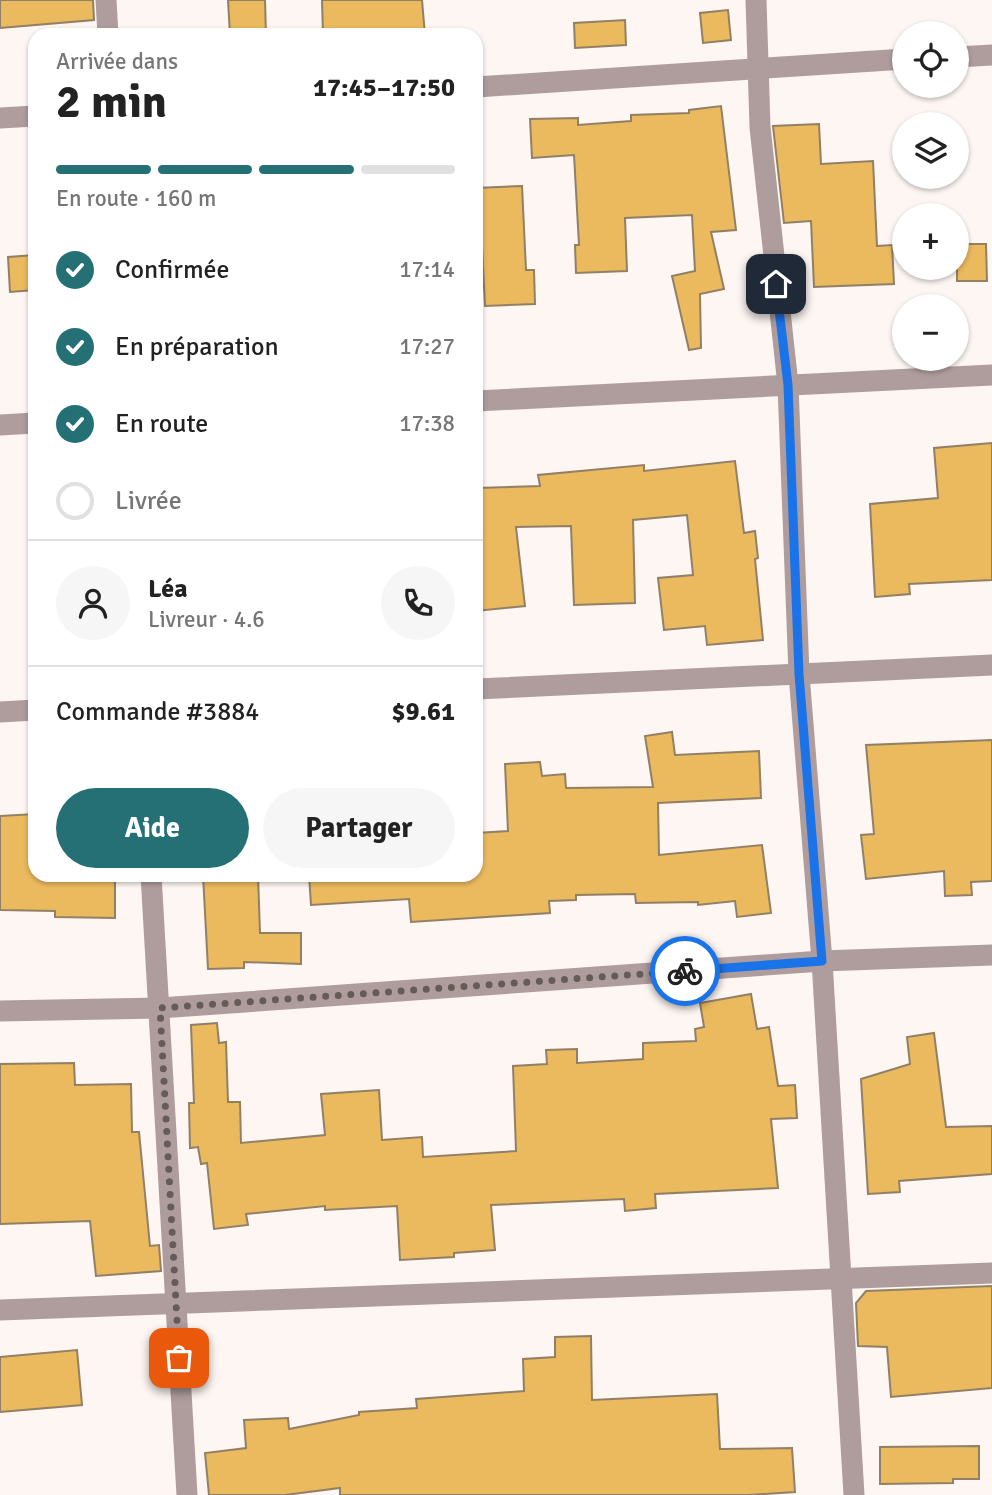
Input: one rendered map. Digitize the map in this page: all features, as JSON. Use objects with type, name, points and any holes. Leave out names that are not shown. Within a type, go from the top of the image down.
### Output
[{"type":"street","points":[[106,0],[108,28]]},
{"type":"street","points":[[756,0],[765,182],[788,385],[799,674],[822,961],[854,1495]]},
{"type":"street","points":[[969,56],[992,55]]},
{"type":"street","points":[[483,86],[892,61]]},
{"type":"street","points":[[0,118],[28,116]]},
{"type":"street","points":[[483,401],[992,375]]},
{"type":"street","points":[[0,425],[28,423]]},
{"type":"street","points":[[483,690],[992,665]]},
{"type":"street","points":[[0,712],[28,710]]},
{"type":"street","points":[[151,882],[187,1495]]},
{"type":"street","points":[[0,1011],[160,1008],[822,961],[992,955]]},
{"type":"street","points":[[0,1310],[992,1273]]},
{"type":"building","points":[[0,0],[93,0],[94,20],[0,28]]},
{"type":"building","points":[[228,0],[265,0],[266,28],[230,28]]},
{"type":"building","points":[[322,0],[422,0],[424,28],[323,28]]},
{"type":"building","points":[[728,10],[731,40],[703,43],[700,13]]},
{"type":"building","points":[[625,20],[626,45],[575,48],[574,23]]},
{"type":"building","points":[[721,106],[736,230],[711,232],[724,289],[700,294],[701,348],[689,350],[672,276],[695,271],[692,215],[625,218],[627,271],[576,273],[575,245],[579,245],[574,155],[532,158],[530,119],[578,118],[578,125],[631,121],[631,115],[689,113],[689,110]]},
{"type":"building","points":[[819,124],[821,164],[873,161],[877,246],[892,245],[894,284],[814,287],[811,221],[784,223],[773,126]]},
{"type":"building","points":[[522,186],[526,270],[534,270],[535,304],[485,306],[483,188]]},
{"type":"building","points":[[969,244],[986,244],[987,281],[957,281],[969,280]]},
{"type":"building","points":[[28,256],[28,291],[10,292],[8,257]]},
{"type":"building","points":[[992,443],[992,580],[909,584],[910,594],[875,597],[870,504],[938,498],[934,448]]},
{"type":"building","points":[[735,461],[744,533],[755,531],[763,640],[707,645],[705,626],[664,630],[658,578],[693,575],[687,515],[633,520],[635,603],[574,605],[571,526],[516,527],[525,606],[483,610],[483,488],[540,486],[538,475],[644,465],[644,471]]},
{"type":"building","points":[[672,732],[675,755],[759,751],[761,798],[658,803],[659,855],[762,845],[771,913],[737,917],[735,901],[698,905],[698,902],[636,903],[635,894],[576,895],[576,900],[549,901],[550,913],[411,922],[409,899],[311,905],[309,882],[483,882],[483,833],[508,831],[505,764],[540,762],[542,776],[565,774],[566,788],[653,787],[645,736]]},
{"type":"building","points":[[992,740],[992,881],[971,882],[972,895],[945,896],[944,871],[866,879],[861,835],[874,834],[866,745]]},
{"type":"building","points":[[28,814],[28,882],[115,882],[115,918],[55,917],[55,911],[0,910],[0,816]]},
{"type":"building","points":[[203,882],[258,882],[260,933],[301,933],[301,964],[244,962],[244,968],[208,969]]},
{"type":"building","points":[[751,994],[757,1029],[769,1027],[778,1086],[795,1085],[797,1118],[771,1119],[778,1188],[655,1194],[656,1208],[625,1211],[624,1199],[491,1205],[495,1250],[454,1253],[454,1257],[400,1260],[397,1206],[325,1210],[325,1206],[246,1214],[248,1225],[214,1229],[207,1163],[201,1164],[198,1147],[190,1148],[189,1103],[194,1103],[191,1025],[217,1023],[219,1043],[226,1042],[228,1102],[240,1102],[241,1143],[325,1135],[321,1094],[379,1090],[382,1140],[422,1137],[423,1157],[516,1151],[513,1066],[547,1064],[546,1050],[577,1049],[577,1063],[643,1059],[643,1043],[696,1041],[695,1029],[704,1027],[700,1003]]},
{"type":"building","points":[[934,1033],[946,1127],[992,1126],[992,1174],[899,1181],[900,1192],[868,1194],[861,1079],[910,1064],[907,1037]]},
{"type":"building","points":[[74,1063],[75,1085],[131,1084],[132,1132],[139,1132],[150,1246],[159,1245],[161,1271],[96,1276],[90,1221],[0,1224],[0,1064]]},
{"type":"building","points":[[992,1286],[992,1388],[891,1397],[887,1347],[858,1346],[856,1303],[866,1291]]},
{"type":"building","points":[[591,1336],[592,1400],[717,1394],[720,1449],[792,1448],[795,1492],[749,1495],[340,1495],[340,1488],[285,1495],[209,1495],[205,1453],[246,1448],[244,1420],[288,1418],[289,1429],[359,1415],[359,1412],[417,1408],[416,1399],[524,1391],[523,1359],[555,1357],[555,1337]]},
{"type":"building","points":[[77,1350],[82,1405],[0,1412],[0,1357]]},
{"type":"building","points":[[979,1446],[979,1479],[953,1479],[953,1483],[880,1484],[880,1447]]},
{"type":"way so far","points":[[179,1358],[160,1008],[685,971]]},
{"type":"route","points":[[685,971],[822,961],[799,674],[788,385],[776,284]]}]
